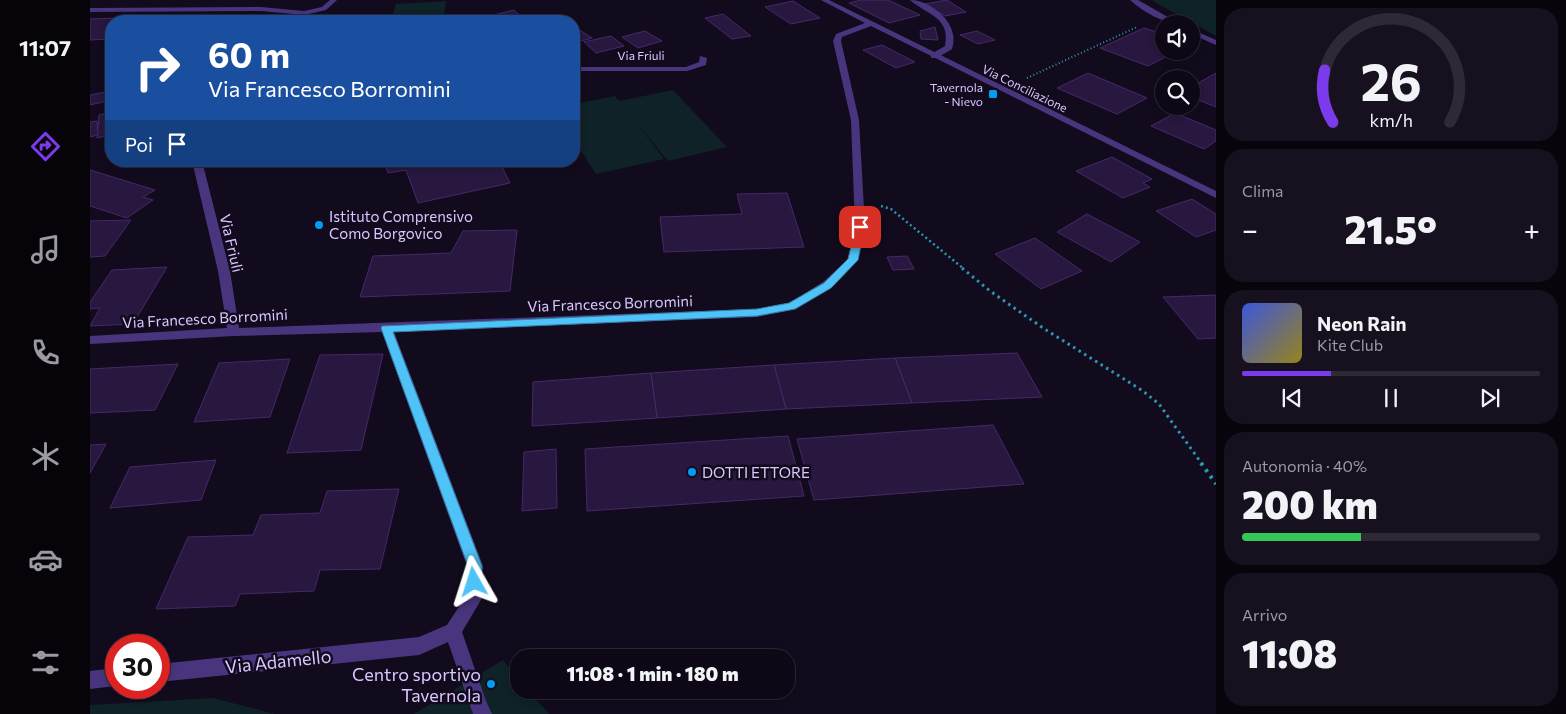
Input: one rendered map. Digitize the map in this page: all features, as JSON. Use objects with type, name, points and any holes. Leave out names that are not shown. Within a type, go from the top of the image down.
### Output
[{"type":"street","points":[[320,15],[334,0]]},
{"type":"street","name":"Via Conciliazione","points":[[824,0],[1001,90],[1216,195]]},
{"type":"street","points":[[914,0],[937,15],[950,29],[952,38],[949,47],[934,56]]},
{"type":"street","points":[[1133,0],[1158,15]]},
{"type":"street","points":[[90,10],[261,9],[304,13],[324,9]]},
{"type":"street","name":"Via Francesco Borromini","points":[[90,340],[234,332],[386,328],[757,313],[792,306],[827,285],[853,260],[860,227],[854,120],[837,41],[839,36],[870,24]]},
{"type":"street","points":[[1200,35],[1216,43]]},
{"type":"street","name":"Via Friuli","points":[[580,69],[687,69],[699,66],[703,63],[703,58]]},
{"type":"street","name":"Via Friuli","points":[[198,167],[224,270],[234,332]]},
{"type":"street","points":[[386,328],[475,566],[474,598],[453,631],[478,705],[483,714]]},
{"type":"street","name":"Via Adamello","points":[[170,672],[419,646],[453,631]]},
{"type":"street","points":[[90,680],[105,678]]},
{"type":"path","points":[[1001,90],[1061,64],[1155,18]]},
{"type":"path","points":[[859,199],[891,209],[990,291],[1043,328],[1143,391],[1159,404],[1216,484]]},
{"type":"green space","points":[[1152,0],[1216,0],[1216,36],[1200,27],[1200,15],[1178,15]]},
{"type":"green space","points":[[446,1],[444,15],[393,15],[396,4]]},
{"type":"green space","points":[[673,90],[727,147],[668,161],[639,126],[664,159],[596,174],[580,149],[580,103],[615,96],[619,101]]},
{"type":"green space","name":"Centro sportivo Tavernola","points":[[503,660],[510,668],[510,699],[536,699],[549,714],[414,714]]},
{"type":"green space","points":[[213,698],[275,714],[90,714],[90,705]]},
{"type":"building","points":[[861,0],[888,0],[920,15],[889,23],[849,3]]},
{"type":"building","points":[[947,0],[966,12],[945,16],[925,4]]},
{"type":"building","points":[[793,1],[820,18],[791,24],[765,7]]},
{"type":"building","points":[[514,10],[520,15],[494,15]]},
{"type":"building","points":[[723,14],[751,36],[732,39],[705,18]]},
{"type":"building","points":[[105,18],[105,39],[90,40],[90,19]]},
{"type":"building","points":[[935,27],[938,40],[921,39],[920,31]]},
{"type":"building","points":[[1144,28],[1155,31],[1155,60],[1160,60],[1148,66],[1100,48]]},
{"type":"building","points":[[580,30],[592,38],[580,41]]},
{"type":"building","points":[[645,31],[662,41],[638,48],[622,37]]},
{"type":"building","points":[[977,31],[995,40],[978,44],[960,35]]},
{"type":"building","points":[[611,36],[624,46],[596,53],[584,42]]},
{"type":"building","points":[[882,45],[915,62],[896,68],[863,50]]},
{"type":"building","points":[[1088,73],[1147,98],[1117,114],[1057,88]]},
{"type":"building","points":[[1216,73],[1216,107],[1200,101],[1200,82]]},
{"type":"building","points":[[105,92],[105,101],[90,105],[90,95]]},
{"type":"building","points":[[105,114],[105,136],[97,138],[99,115]]},
{"type":"building","points":[[1171,115],[1180,115],[1216,130],[1216,141],[1204,149],[1151,126]]},
{"type":"building","points":[[97,121],[98,135],[90,137],[90,122]]},
{"type":"building","points":[[1112,157],[1152,179],[1143,183],[1150,187],[1123,198],[1076,171]]},
{"type":"building","points":[[386,167],[502,167],[510,183],[418,203],[406,170],[388,173]]},
{"type":"building","points":[[90,170],[155,190],[143,197],[153,200],[127,218],[90,206]]},
{"type":"building","points":[[787,193],[804,247],[664,252],[660,217],[742,214],[737,194]]},
{"type":"building","points":[[1192,199],[1216,214],[1216,230],[1196,237],[1156,211]]},
{"type":"building","points":[[1087,214],[1140,242],[1111,262],[1057,232]]},
{"type":"building","points":[[131,220],[105,256],[90,257],[90,221]]},
{"type":"building","points":[[517,230],[510,291],[360,297],[373,256],[451,253],[463,231]]},
{"type":"building","points":[[1035,238],[1082,271],[1041,289],[995,254]]},
{"type":"building","points":[[907,256],[914,269],[893,270],[887,257]]},
{"type":"building","points":[[167,267],[133,324],[90,326],[100,308],[90,309],[90,302],[112,270]]},
{"type":"building","points":[[1216,295],[1216,338],[1198,339],[1163,297]]},
{"type":"building","points":[[1017,353],[1042,397],[912,403],[895,358]]},
{"type":"building","points":[[383,354],[361,450],[287,453],[320,355]]},
{"type":"building","points":[[895,358],[912,403],[786,409],[774,365]]},
{"type":"building","points":[[290,359],[270,417],[194,422],[219,363]]},
{"type":"building","points":[[178,364],[155,410],[90,413],[90,369]]},
{"type":"building","points":[[774,365],[786,409],[657,418],[651,373]]},
{"type":"building","points":[[651,373],[657,418],[532,426],[533,382]]},
{"type":"building","points":[[993,425],[1024,484],[814,500],[797,439]]},
{"type":"building","name":"DOTTI ETTORE","points":[[788,436],[804,496],[587,511],[585,449]]},
{"type":"building","points":[[106,444],[90,473],[90,445]]},
{"type":"building","points":[[556,449],[557,508],[522,511],[524,452]]},
{"type":"building","points":[[216,460],[201,500],[110,508],[130,467]]},
{"type":"building","points":[[399,489],[380,569],[320,570],[314,591],[240,594],[235,606],[156,609],[188,537],[253,535],[261,515],[320,513],[327,491]]},
{"type":"place","name":"Tavernola - Nievo","points":[[993,94]]},
{"type":"place","name":"Istituto Comprensivo Como Borgovico","points":[[319,225]]},
{"type":"place","name":"DOTTI ETTORE","points":[[692,472]]},
{"type":"place","name":"Centro sportivo Tavernola","points":[[491,684]]},
{"type":"route","points":[[474,582],[475,566],[386,328],[757,313],[792,306],[827,285],[853,260],[860,227]]}]
